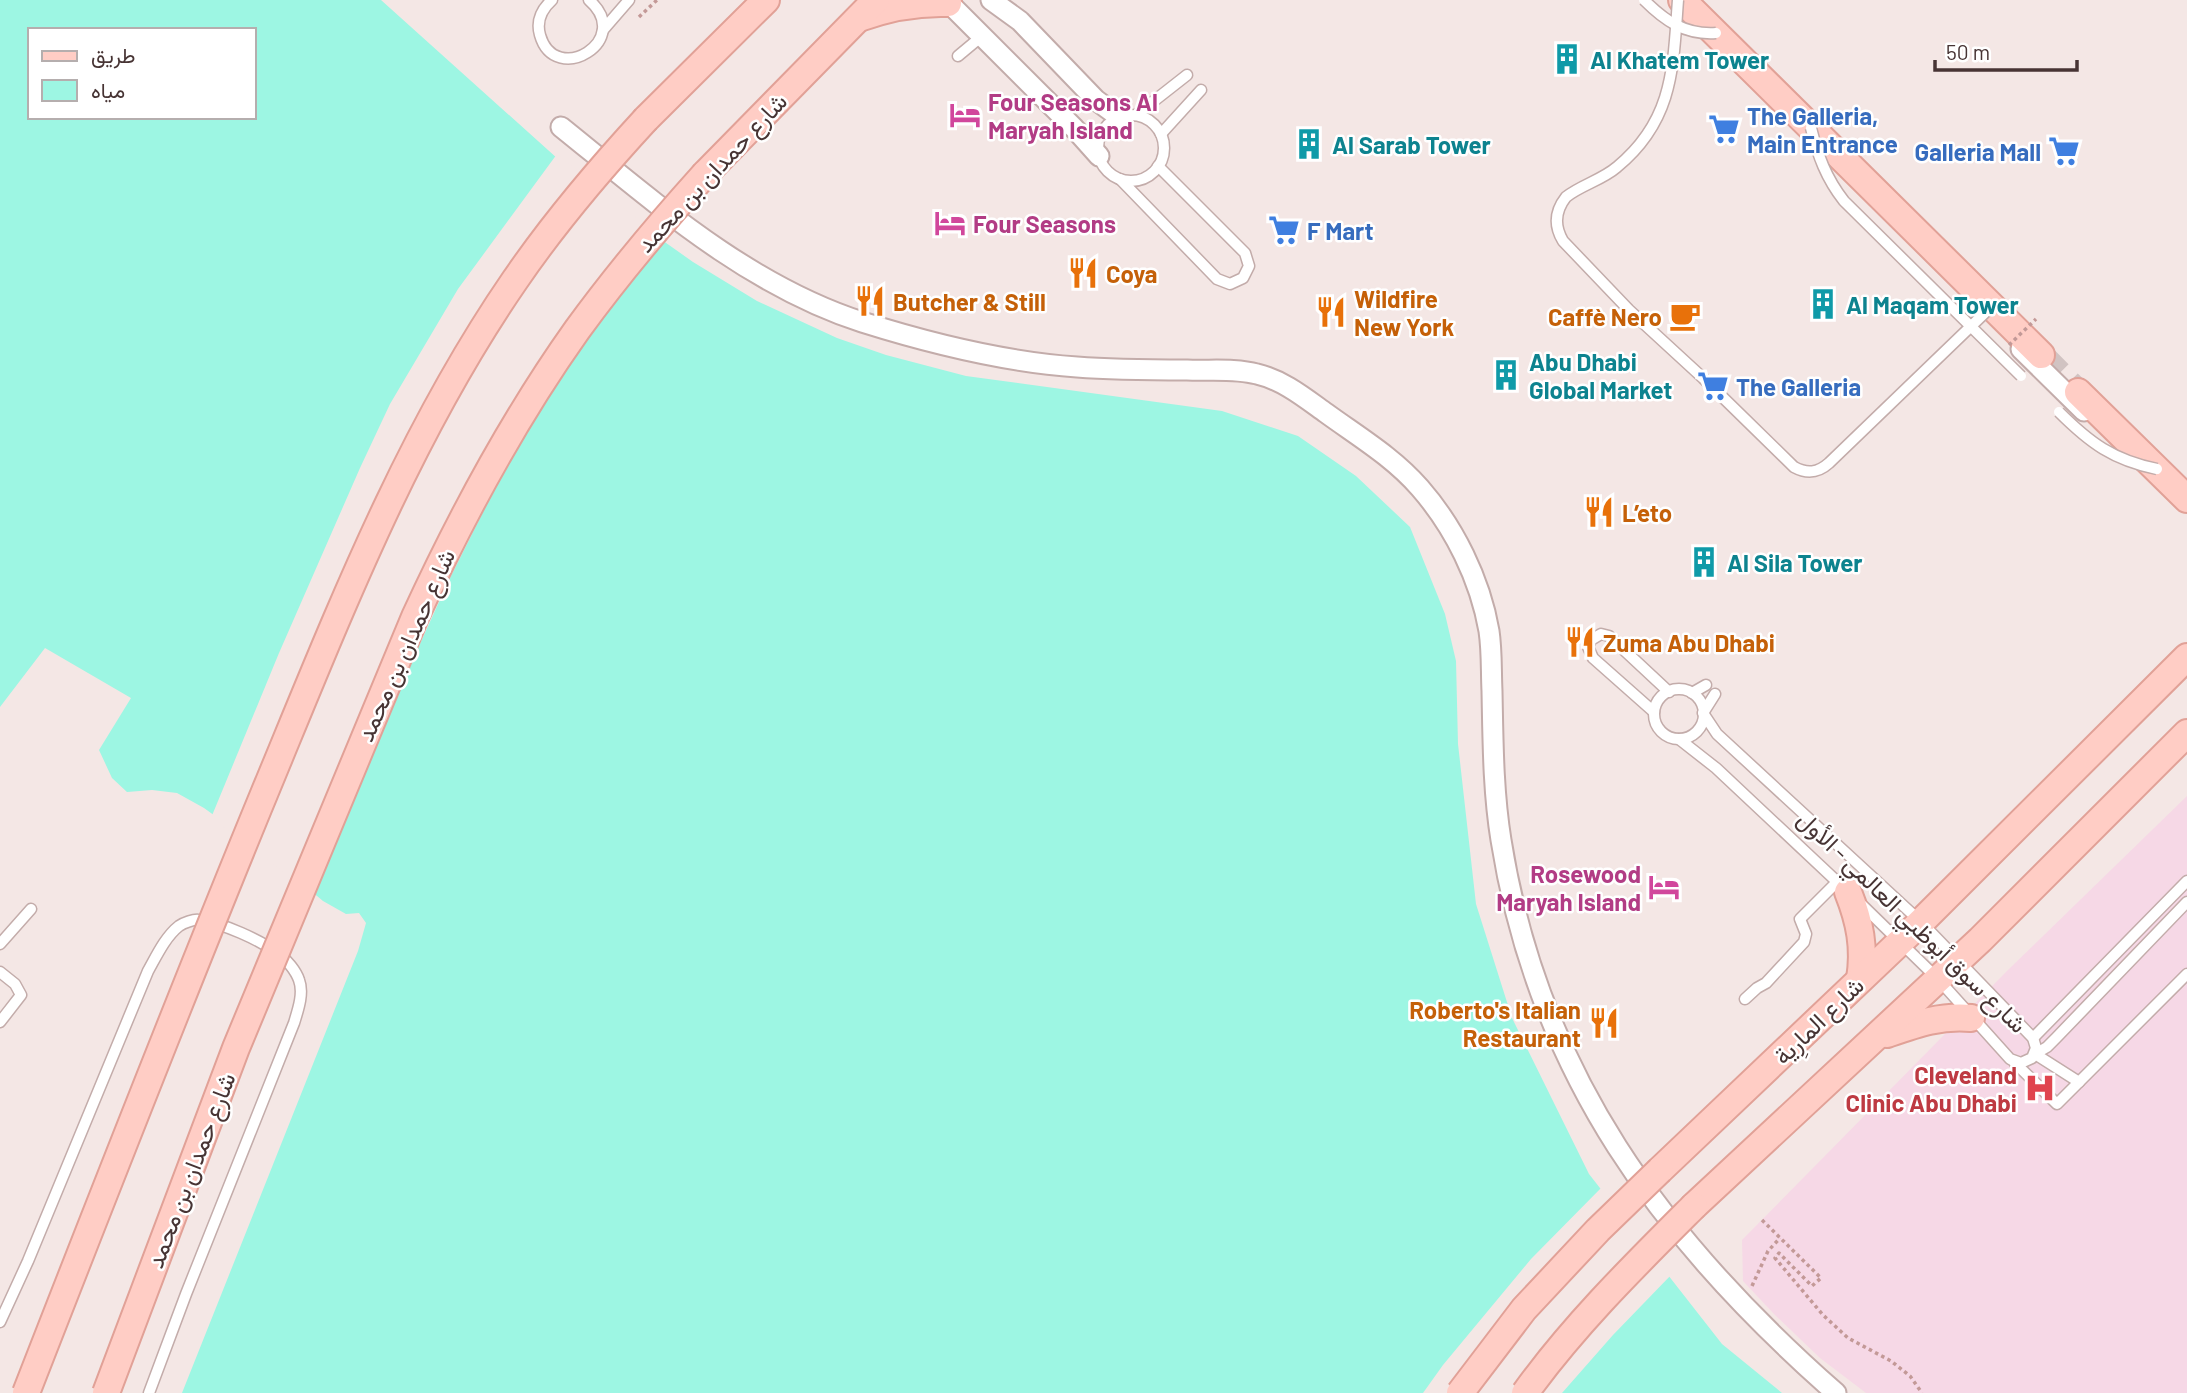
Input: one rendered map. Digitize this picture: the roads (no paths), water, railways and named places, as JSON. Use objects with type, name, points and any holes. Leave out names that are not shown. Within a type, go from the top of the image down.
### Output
[{"type":"main road","points":[[26,1393],[194,964],[336,618],[419,442],[513,282],[574,201],[646,119],[766,0]]},
{"type":"main road","points":[[1680,0],[2041,355]]},
{"type":"main road","points":[[867,9],[947,1]]},
{"type":"main road","name":"شارع حمدان بن محمد","points":[[106,1393],[193,1160],[286,926],[415,617],[481,485],[557,360],[646,241],[705,174],[867,9]]},
{"type":"main road","points":[[2078,392],[2187,499]]},
{"type":"main road","name":"شارع المارِية","points":[[1460,1393],[1524,1308],[1598,1230],[1921,922],[2187,657]]},
{"type":"main road","name":"شارع المارِية","points":[[1525,1393],[1541,1371],[1640,1260],[1694,1206],[1958,961],[2187,733]]},
{"type":"main road","points":[[1843,887],[1858,920],[1862,939],[1860,979]]},
{"type":"main road","points":[[1875,1038],[1924,1020],[1940,1017],[1971,1018]]},
{"type":"street","points":[[990,0],[1034,34],[1086,90],[1128,116]]},
{"type":"street","points":[[1670,0],[2187,514]]},
{"type":"street","points":[[947,1],[1099,156]]},
{"type":"street","points":[[561,127],[720,250],[788,291],[855,319],[931,342],[1018,360],[1076,367],[1227,370],[1258,374],[1288,387],[1377,447],[1399,466],[1419,487],[1450,530],[1463,553],[1484,610],[1491,645],[1495,783],[1500,835],[1521,937],[1556,1035],[1579,1082],[1628,1165],[1661,1210],[1739,1300],[1836,1393]]},
{"type":"lane","points":[[552,0],[542,11],[539,28],[544,44],[565,58],[582,56],[596,47],[603,31],[629,0]]},
{"type":"lane","points":[[590,0],[601,15],[603,31]]},
{"type":"lane","points":[[1644,0],[1664,19],[1676,26],[1694,33],[1716,33]]},
{"type":"lane","points":[[1680,0],[1670,87],[1649,132],[1634,152],[1616,169],[1572,192],[1558,211],[1557,227],[1563,241],[1595,276],[1794,467],[1808,472],[1816,472],[1829,463],[1992,306]]},
{"type":"lane","points":[[958,56],[982,36]]},
{"type":"lane","points":[[1158,166],[1245,253],[1249,266],[1243,278],[1230,284],[1217,279],[1120,179],[1103,166],[1099,156],[1097,147],[1104,128],[1111,121],[1128,116],[1187,75]]},
{"type":"lane","points":[[1161,134],[1201,90]]},
{"type":"lane","points":[[1120,179],[1131,181],[1151,174],[1163,156],[1164,145],[1155,125],[1146,118],[1128,116]]},
{"type":"lane","points":[[1811,128],[1825,174],[1843,201],[2021,376]]},
{"type":"lane","points":[[2059,412],[2099,448],[2137,465],[2157,469]]},
{"type":"lane","name":"شارع سوق أبوظبي العالمي - الأول","points":[[1669,692],[1609,636],[1601,634],[1591,639],[1588,647],[1593,658],[1654,712],[1658,728],[1671,738],[1679,739],[1716,768],[1843,887],[1938,979],[2010,1059],[2021,1063],[2032,1058],[2036,1048],[2033,1038],[1921,922],[1723,740],[1692,693]]},
{"type":"lane","points":[[1654,712],[1662,696],[1669,692],[1677,690],[1692,693],[1706,685]]},
{"type":"lane","points":[[1679,739],[1693,734],[1715,694]]},
{"type":"lane","points":[[2033,1038],[2186,886]]},
{"type":"lane","points":[[1745,999],[1766,983],[1804,942],[1806,934],[1800,919],[1843,887]]},
{"type":"lane","points":[[2079,1082],[2035,1054],[2056,1038],[2187,902]]},
{"type":"lane","points":[[0,944],[31,909]]},
{"type":"lane","points":[[0,1322],[28,1261],[148,971],[166,941],[179,926],[196,919],[251,938],[280,955],[294,971],[300,983],[300,1000],[294,1023],[149,1393]]},
{"type":"lane","points":[[0,972],[15,984],[21,995],[0,1022]]},
{"type":"lane","points":[[2010,1059],[2057,1104],[2187,974]]},
{"type":"water","points":[[0,0],[381,0],[568,168],[628,216],[693,262],[757,301],[837,338],[886,355],[966,376],[1222,411],[1298,436],[1356,476],[1410,527],[1445,614],[1456,661],[1458,744],[1476,904],[1512,1018],[1589,1174],[1722,1344],[1782,1393],[182,1393],[358,951],[366,923],[359,913],[346,914],[323,901],[261,849],[204,808],[177,793],[152,790],[127,792],[112,778],[99,750],[131,698],[45,648],[0,707]]},
{"type":"tunnel","points":[[2041,355],[2078,392]]},
{"type":"place","name":"Al Khatem Tower","points":[[1567,59]]},
{"type":"place","name":"Four Seasons Al Maryah Island","points":[[965,115]]},
{"type":"place","name":"The Galleria, Main Entrance","points":[[1724,129]]},
{"type":"place","name":"Al Sarab Tower","points":[[1309,144]]},
{"type":"place","name":"Galleria Mall","points":[[2064,151]]},
{"type":"place","name":"Four Seasons","points":[[950,223]]},
{"type":"place","name":"F Mart","points":[[1284,230]]},
{"type":"place","name":"Coya","points":[[1083,273]]},
{"type":"place","name":"Butcher & Still","points":[[870,301]]},
{"type":"place","name":"Al Maqam Tower","points":[[1823,304]]},
{"type":"place","name":"Wildfire New York","points":[[1331,312]]},
{"type":"place","name":"Caffè Nero","points":[[1685,316]]},
{"type":"place","name":"Abu Dhabi Global Market","points":[[1506,375]]},
{"type":"place","name":"The Galleria","points":[[1713,386]]},
{"type":"place","name":"L’eto","points":[[1599,512]]},
{"type":"place","name":"Al Sila Tower","points":[[1704,562]]},
{"type":"place","name":"Zuma Abu Dhabi","points":[[1580,642]]},
{"type":"place","name":"Rosewood Maryah Island","points":[[1664,887]]},
{"type":"place","name":"Roberto's Italian Restaurant","points":[[1604,1023]]},
{"type":"place","name":"Cleveland Clinic Abu Dhabi","points":[[2040,1088]]}]
